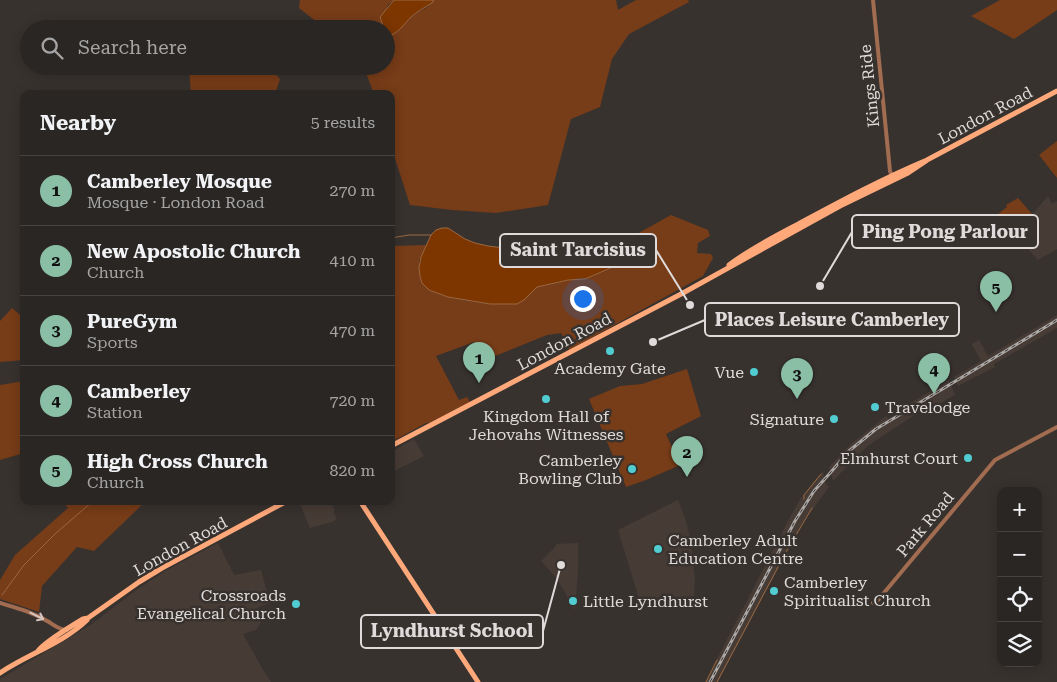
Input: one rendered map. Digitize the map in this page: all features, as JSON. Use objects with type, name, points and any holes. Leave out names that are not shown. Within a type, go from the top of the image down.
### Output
[{"type":"main road","name":"London Road","points":[[395,444],[722,271],[730,263],[763,243],[860,191],[926,161],[1057,90]]},
{"type":"main road","name":"London Road","points":[[60,637],[86,622],[88,618],[162,568],[280,505]]},
{"type":"main road","points":[[363,505],[478,682]]},
{"type":"main road","name":"London Road","points":[[0,672],[38,651],[46,649],[67,630],[83,619],[88,618]]},
{"type":"street","name":"Kings Ride","points":[[873,0],[890,169],[894,177]]},
{"type":"street","name":"Park Road","points":[[873,603],[878,600],[903,571],[995,460],[1057,427]]},
{"type":"street","points":[[0,603],[35,614],[60,629],[67,630]]},
{"type":"street","points":[[50,623],[60,637]]},
{"type":"shaded area","points":[[300,0],[394,0],[388,5],[382,20],[314,20],[299,8]]},
{"type":"shaded area","points":[[394,0],[434,0],[411,17],[395,33],[395,20],[381,20],[380,17]]},
{"type":"shaded area","points":[[434,0],[616,0],[618,10],[636,0],[688,0],[689,2],[629,34],[612,59],[600,107],[571,119],[548,205],[496,213],[410,205],[395,158],[395,90],[372,90],[367,75],[395,75],[395,32]]},
{"type":"shaded area","points":[[1000,0],[1057,0],[1057,10],[1014,39],[971,16]]},
{"type":"shaded area","points":[[190,75],[276,75],[280,79],[276,90],[191,90]]},
{"type":"shaded area","points":[[1057,141],[1057,178],[1039,155]]},
{"type":"shaded area","points":[[1048,196],[1052,204],[1057,201],[1057,249],[1038,260],[1015,234]]},
{"type":"shaded area","points":[[1018,198],[1032,214],[1015,234],[992,243],[980,228],[1007,207],[1006,205]]},
{"type":"shaded area","points":[[671,215],[708,230],[710,236],[698,243],[697,253],[711,254],[713,258],[703,276],[569,350],[561,333],[547,335],[483,361],[474,342],[436,356],[459,400],[467,397],[470,402],[395,440],[395,246],[427,245],[419,261],[429,290],[463,300],[490,304],[509,304],[524,300],[537,287],[568,280],[585,279],[622,264],[626,240]]},
{"type":"shaded area","points":[[448,228],[475,243],[529,251],[567,252],[591,246],[601,239],[604,245],[615,253],[613,267],[585,279],[568,280],[537,287],[517,304],[490,304],[448,297],[429,290],[422,283],[419,268],[421,257],[431,235],[436,230]]},
{"type":"shaded area","points":[[12,308],[20,315],[20,360],[0,362],[0,321]]},
{"type":"shaded area","points":[[1057,315],[1057,328],[994,364],[995,367],[958,386],[954,377],[981,361],[972,344],[979,340],[988,356]]},
{"type":"shaded area","points":[[687,369],[701,416],[666,434],[680,465],[626,487],[589,399],[620,386],[642,384]]},
{"type":"shaded area","points":[[949,380],[955,395],[935,406],[933,403],[872,443],[833,481],[829,467],[851,444],[886,416],[889,419],[907,405]]},
{"type":"shaded area","points":[[20,382],[20,454],[0,460],[0,385]]},
{"type":"shaded area","points":[[414,439],[424,456],[395,470],[395,450]]},
{"type":"shaded area","points":[[823,471],[826,484],[829,487],[802,524],[718,682],[705,682],[791,515],[801,498]]},
{"type":"shaded area","name":"Camberley Adult Education Centre","points":[[678,500],[690,537],[695,580],[694,596],[641,605],[618,530]]},
{"type":"shaded area","points":[[66,505],[142,505],[94,551],[77,547],[42,586],[39,612],[0,599],[0,580],[15,555],[68,508]]},
{"type":"shaded area","points":[[300,505],[333,505],[335,510],[333,512],[337,519],[310,528]]},
{"type":"shaded area","points":[[218,543],[234,575],[261,570],[270,603],[258,607],[261,622],[256,630],[243,634],[271,682],[0,682],[0,679],[92,624],[135,591],[167,570]]},
{"type":"shaded area","points":[[578,543],[575,610],[557,579],[541,561],[556,544]]},
{"type":"waterway","points":[[395,237],[431,235]]},
{"type":"waterway","points":[[804,499],[804,495],[821,474]]},
{"type":"waterway","points":[[2,595],[24,565],[55,534],[88,505]]},
{"type":"waterway","points":[[717,682],[786,552],[812,508]]},
{"type":"waterway","points":[[706,682],[717,660]]},
{"type":"railway","points":[[710,682],[795,521],[814,491],[849,451],[876,429],[1057,320]]},
{"type":"place","name":"Ping Pong Parlour","points":[[820,286]]},
{"type":"place","name":"Saint Tarcisius","points":[[690,305]]},
{"type":"place","name":"High Cross Church","points":[[996,312]]},
{"type":"place","name":"Places Leisure Camberley","points":[[653,342]]},
{"type":"place","name":"Academy Gate","points":[[610,351]]},
{"type":"place","name":"Vue","points":[[754,372]]},
{"type":"place","name":"Camberley Mosque","points":[[479,383]]},
{"type":"place","name":"Camberley","points":[[934,394]]},
{"type":"place","name":"Kingdom Hall of Jehovahs Witnesses","points":[[546,399]]},
{"type":"place","name":"PureGym","points":[[797,399]]},
{"type":"place","name":"Travelodge","points":[[875,407]]},
{"type":"place","name":"Signature","points":[[834,419]]},
{"type":"place","name":"Elmhurst Court","points":[[968,458]]},
{"type":"place","name":"Camberley Bowling Club","points":[[632,469]]},
{"type":"place","name":"New Apostolic Church","points":[[687,477]]},
{"type":"place","name":"Camberley Adult Education Centre","points":[[658,549]]},
{"type":"place","name":"Lyndhurst School","points":[[561,565]]},
{"type":"place","name":"Camberley Spiritualist Church","points":[[774,591]]},
{"type":"place","name":"Little Lyndhurst","points":[[573,601]]},
{"type":"place","name":"Crossroads Evangelical Church","points":[[296,604]]}]
